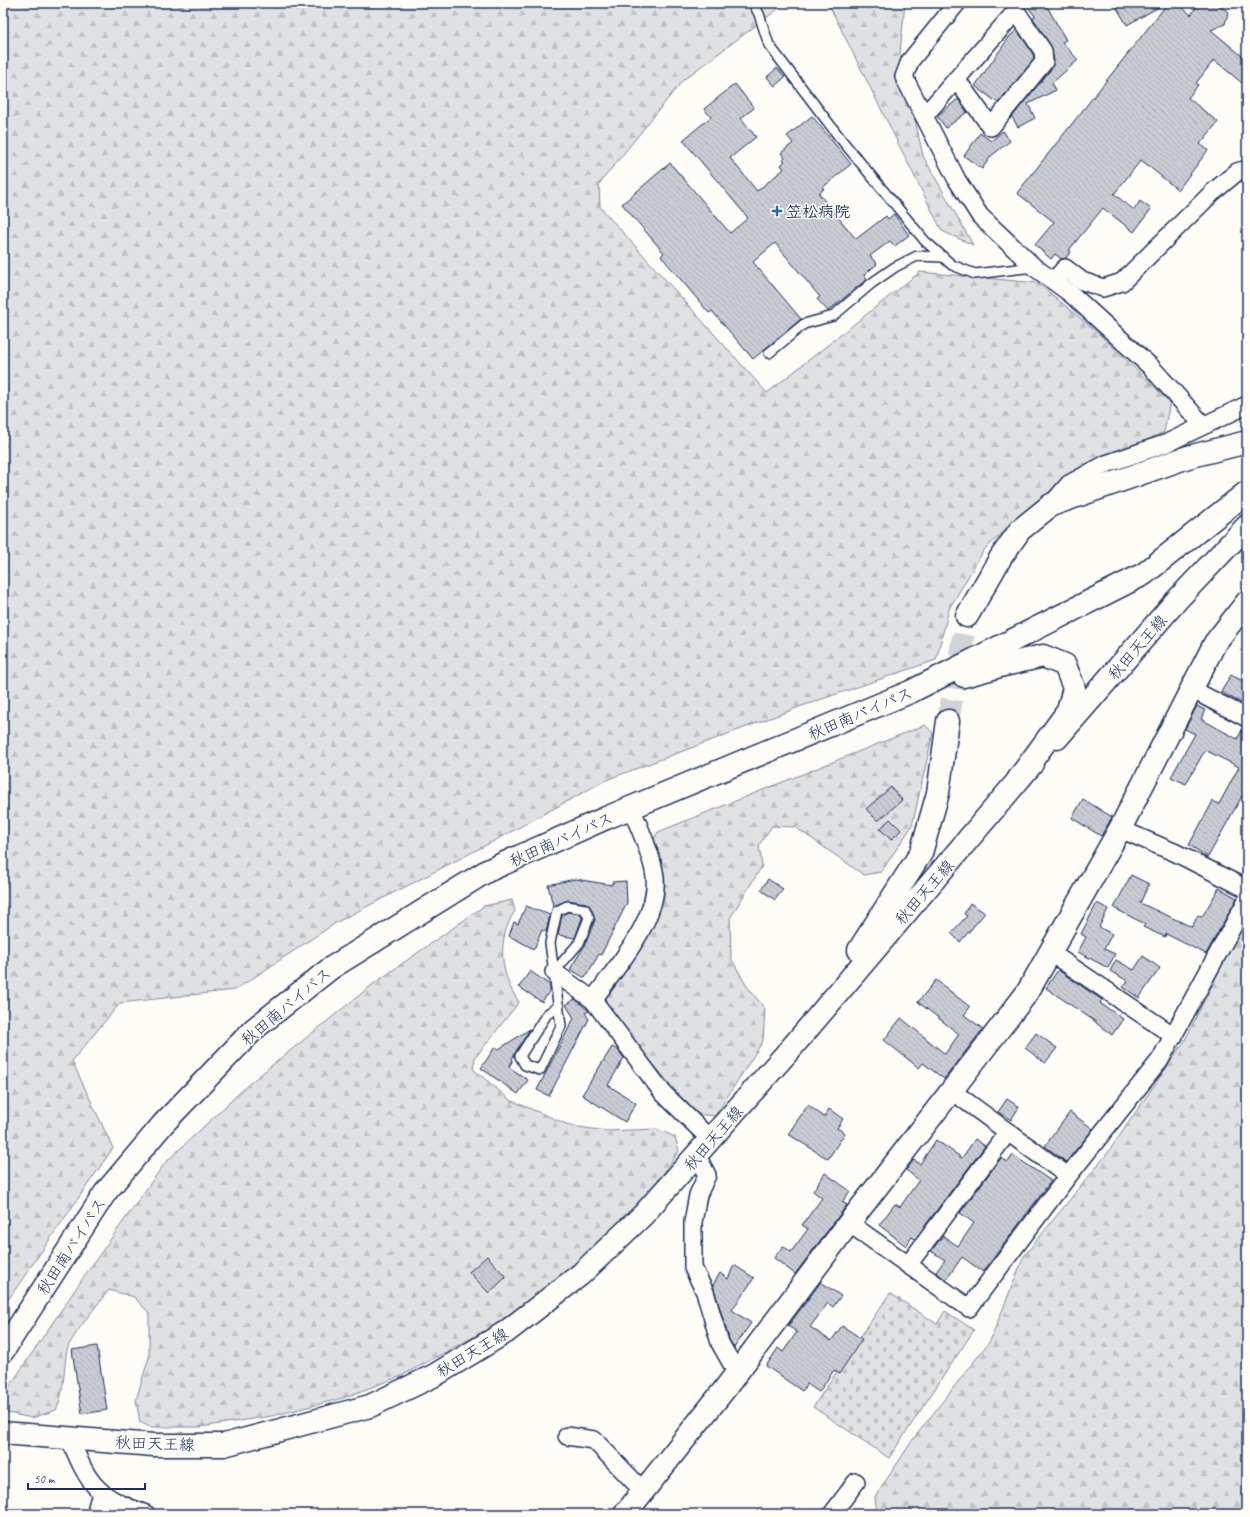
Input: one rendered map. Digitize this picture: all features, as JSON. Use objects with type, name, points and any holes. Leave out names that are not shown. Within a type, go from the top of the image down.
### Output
[{"type":"main road","points":[[967,616],[1001,558],[1020,530],[1051,505],[1188,457],[1247,442]]},
{"type":"main road","name":"秋田南バイパス","points":[[3,1351],[105,1193],[163,1124],[254,1029],[331,968],[487,871],[631,808],[910,692],[1144,574],[1247,492]]},
{"type":"main road","name":"秋田天王線","points":[[3,1433],[154,1445],[224,1445],[370,1406],[435,1374],[506,1332],[581,1274],[643,1215],[704,1148],[980,828],[1019,778],[1077,716],[1176,601],[1247,526]]},
{"type":"main road","points":[[625,1514],[737,1372],[849,1223],[1027,993],[1120,829],[1215,643],[1247,602]]},
{"type":"main road","points":[[910,692],[1004,665],[1043,656],[1065,665],[1074,688],[1068,711],[1019,778]]},
{"type":"main road","points":[[820,1012],[921,853],[938,792],[948,721]]},
{"type":"street","points":[[957,3],[910,62],[904,77],[925,115],[957,180],[980,216],[1034,267],[1070,293],[1151,367],[1203,425]]},
{"type":"street","points":[[925,115],[956,79],[1016,11],[1044,51],[1044,62],[991,127],[956,79]]},
{"type":"street","points":[[1054,281],[1065,268],[1082,281],[1103,288],[1122,282],[1213,192],[1237,172],[1247,169]]},
{"type":"street","points":[[1051,505],[1069,484],[1106,464],[1166,443],[1247,406]]},
{"type":"street","points":[[1191,689],[1247,718]]},
{"type":"street","points":[[593,1000],[642,930],[653,902],[655,877],[641,831],[631,808]]},
{"type":"street","points":[[1120,829],[1176,853],[1247,889]]},
{"type":"street","points":[[849,1223],[969,1308],[1068,1176],[1160,1060],[1247,900]]},
{"type":"street","points":[[1051,953],[1174,1036]]},
{"type":"street","points":[[554,972],[593,1000],[704,1148],[707,1175],[698,1195],[693,1222],[693,1268],[705,1292],[720,1343],[737,1372]]},
{"type":"street","points":[[952,1091],[1068,1176]]},
{"type":"street","points":[[908,1265],[1008,1132]]},
{"type":"street","points":[[567,1436],[594,1440],[643,1491]]},
{"type":"street","points":[[70,1439],[90,1481],[101,1493],[122,1506],[146,1514]]},
{"type":"street","points":[[832,1514],[856,1482]]},
{"type":"street","points":[[97,1514],[97,1507],[101,1493]]},
{"type":"lane","points":[[753,3],[759,14],[769,45],[840,138],[925,242],[952,265],[975,274],[1034,267]]},
{"type":"lane","points":[[769,353],[804,324],[832,316],[872,283],[895,267],[917,256],[943,257]]},
{"type":"lane","points":[[554,972],[579,943],[589,918],[585,910],[567,906],[557,911],[550,943],[554,972],[559,1006],[561,1026],[540,1070],[525,1065],[520,1056],[548,1014],[559,1006]]},
{"type":"green space","points":[[3,3],[786,3],[683,80],[599,184],[600,207],[767,393],[920,272],[1038,283],[1098,333],[1170,402],[1164,432],[1065,479],[1033,505],[984,550],[949,609],[936,660],[802,706],[606,780],[494,841],[337,922],[235,990],[120,1003],[72,1061],[113,1148],[3,1307]]},
{"type":"green space","points":[[828,3],[905,3],[900,52],[923,156],[973,245],[942,231]]},
{"type":"green space","points":[[925,725],[933,733],[912,826],[881,872],[864,875],[795,827],[772,826],[759,845],[762,866],[730,918],[731,958],[746,985],[765,1009],[763,1041],[715,1116],[695,1114],[607,1009],[605,993],[652,923],[664,901],[664,873],[654,838],[658,832]]},
{"type":"green space","points":[[512,900],[515,911],[505,933],[503,957],[504,969],[508,981],[519,1002],[475,1058],[473,1069],[510,1100],[571,1126],[607,1131],[657,1129],[675,1137],[679,1151],[640,1208],[573,1269],[492,1327],[401,1376],[343,1398],[272,1416],[200,1427],[150,1427],[140,1422],[136,1400],[149,1357],[149,1313],[134,1297],[109,1290],[69,1344],[61,1396],[56,1410],[32,1418],[3,1412],[3,1396],[83,1278],[165,1163],[250,1083],[372,985],[484,906]]},
{"type":"green space","points":[[1247,914],[1247,1514],[877,1514],[875,1497],[914,1438],[990,1341],[1024,1256],[1107,1154],[1184,1042]]},
{"type":"green space","points":[[890,1293],[937,1324],[945,1311],[974,1330],[889,1458],[813,1407]]},
{"type":"building","points":[[1025,3],[1045,3],[1066,40],[1062,42],[1078,60],[1052,83],[1056,90],[1028,104],[1035,118],[1018,127],[1012,117],[1052,68],[1054,61],[1051,46],[1033,18],[1035,16]]},
{"type":"building","points":[[1114,3],[1166,3],[1127,25]]},
{"type":"building","points":[[1168,3],[1177,3],[1191,15],[1199,3],[1213,3],[1226,10],[1228,13],[1225,24],[1211,30],[1247,60],[1247,87],[1214,60],[1196,83],[1198,85],[1188,98],[1218,122],[1200,144],[1208,150],[1178,190],[1141,160],[1114,194],[1134,210],[1140,201],[1151,209],[1134,232],[1103,208],[1069,250],[1071,251],[1066,258],[1061,259],[1055,254],[1051,259],[1035,245],[1054,222],[1017,193]]},
{"type":"building","points":[[1017,30],[1033,54],[1034,59],[998,103],[975,86],[1010,36]]},
{"type":"building","points":[[777,68],[785,77],[775,86],[767,77]]},
{"type":"building","points":[[735,84],[754,108],[741,118],[756,137],[730,158],[757,191],[784,169],[781,165],[785,161],[783,160],[785,158],[781,153],[793,143],[787,136],[812,116],[851,164],[822,188],[824,189],[819,193],[823,199],[856,239],[886,216],[888,219],[894,214],[909,235],[895,246],[890,241],[870,256],[877,264],[864,275],[867,279],[828,311],[817,299],[820,297],[775,243],[753,262],[801,319],[753,359],[712,311],[709,313],[661,256],[664,253],[622,204],[670,163],[730,233],[748,218],[683,140],[711,117],[704,109]]},
{"type":"building","points":[[958,99],[967,112],[946,128],[937,116]]},
{"type":"building","points":[[1003,131],[1010,141],[991,156],[982,169],[964,156],[980,133],[991,141]]},
{"type":"building","points":[[1231,675],[1247,683],[1247,706],[1221,692]]},
{"type":"building","points":[[1197,706],[1205,710],[1201,719],[1237,739],[1244,727],[1247,728],[1247,787],[1208,857],[1189,845],[1213,801],[1219,804],[1239,767],[1205,750],[1186,784],[1171,777],[1195,734],[1185,729]]},
{"type":"building","points":[[891,787],[902,800],[878,821],[866,809]]},
{"type":"building","points":[[1083,799],[1112,817],[1101,836],[1072,818]]},
{"type":"building","points":[[890,819],[901,830],[891,840],[880,829]]},
{"type":"building","points":[[1131,875],[1149,884],[1140,903],[1192,927],[1198,915],[1202,917],[1219,888],[1237,898],[1206,954],[1166,934],[1165,937],[1143,927],[1145,924],[1114,908]]},
{"type":"building","points":[[575,879],[612,885],[612,882],[626,881],[627,903],[601,955],[599,954],[585,978],[570,969],[585,945],[595,920],[594,916],[590,906],[586,903],[568,900],[553,906],[548,885]]},
{"type":"building","points":[[768,879],[783,889],[775,900],[761,890]]},
{"type":"building","points":[[970,903],[985,913],[960,942],[951,933],[967,916],[964,914]]},
{"type":"building","points":[[1097,903],[1108,909],[1099,927],[1112,934],[1104,949],[1115,954],[1108,968],[1078,952],[1086,937],[1081,934]]},
{"type":"building","points":[[526,906],[550,915],[546,932],[542,930],[534,949],[509,936],[514,922],[518,924]]},
{"type":"building","points":[[568,912],[581,914],[582,918],[575,938],[558,935],[562,915]]},
{"type":"building","points":[[1143,956],[1160,968],[1139,998],[1123,987],[1128,981],[1110,971],[1116,960],[1134,970]]},
{"type":"building","points":[[1058,970],[1102,1000],[1100,1003],[1123,1019],[1112,1035],[1096,1022],[1046,988]]},
{"type":"building","points":[[530,971],[550,985],[550,990],[542,1002],[519,987]]},
{"type":"building","points":[[936,980],[970,1007],[964,1015],[983,1029],[944,1079],[923,1063],[919,1068],[884,1040],[901,1018],[945,1054],[959,1034],[918,1002]]},
{"type":"building","points":[[575,999],[589,1011],[585,1013],[589,1019],[549,1096],[537,1090],[574,1018],[566,1005]]},
{"type":"building","points":[[530,1029],[515,1053],[509,1067],[528,1080],[518,1094],[481,1068],[495,1047],[499,1049]]},
{"type":"building","points":[[1036,1033],[1057,1048],[1045,1063],[1025,1048]]},
{"type":"building","points":[[612,1047],[618,1050],[624,1058],[608,1085],[636,1103],[625,1122],[582,1095]]},
{"type":"building","points":[[1007,1099],[1019,1107],[1011,1120],[998,1112]]},
{"type":"building","points":[[808,1105],[824,1117],[829,1109],[843,1119],[837,1128],[845,1133],[828,1159],[788,1134]]},
{"type":"building","points":[[1070,1112],[1093,1129],[1066,1162],[1045,1146]]},
{"type":"building","points":[[975,1139],[985,1146],[915,1239],[912,1237],[906,1246],[879,1225],[895,1204],[900,1207],[919,1180],[906,1170],[914,1160],[920,1164],[936,1140],[962,1158]]},
{"type":"building","points":[[1013,1155],[1051,1181],[983,1272],[962,1257],[946,1280],[936,1272],[945,1260],[931,1251],[943,1236],[958,1246],[974,1223],[960,1213],[1001,1158],[1008,1162]]},
{"type":"building","points":[[825,1173],[850,1191],[842,1202],[847,1205],[795,1274],[774,1258],[783,1246],[791,1252],[808,1229],[802,1225],[822,1198],[813,1191]]},
{"type":"building","points":[[487,1256],[506,1277],[489,1293],[469,1272]]},
{"type":"building","points":[[734,1265],[754,1278],[732,1310],[751,1323],[734,1348],[729,1339],[713,1285],[720,1273],[728,1279]]},
{"type":"building","points":[[821,1282],[841,1296],[833,1307],[828,1303],[810,1327],[831,1341],[842,1326],[862,1339],[839,1374],[834,1370],[819,1392],[807,1384],[802,1391],[766,1366],[778,1348],[783,1352],[797,1332],[788,1326]]},
{"type":"building","points":[[97,1346],[107,1410],[82,1414],[72,1350]]},
{"type":"tunnel","points":[[948,721],[967,616]]},
{"type":"place","name":"笠松病院","points":[[777,211]]}]
